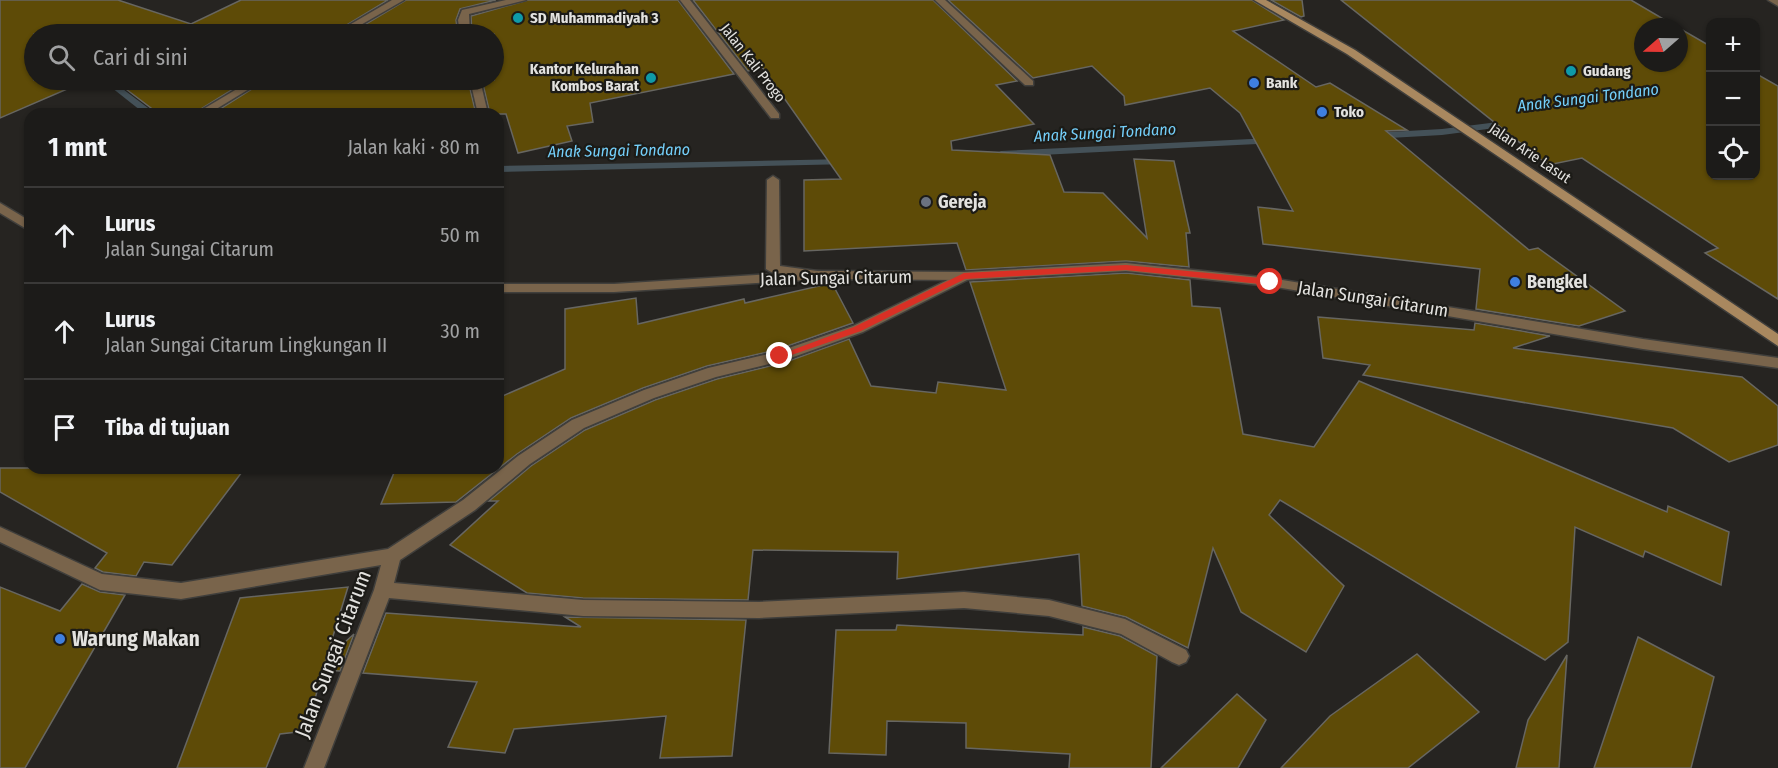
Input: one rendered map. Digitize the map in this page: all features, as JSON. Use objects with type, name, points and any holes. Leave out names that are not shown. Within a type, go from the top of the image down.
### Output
[{"type":"main road","name":"Jalan Arie Lasut","points":[[1259,0],[1351,52],[1778,341]]},
{"type":"street","points":[[357,24],[399,0]]},
{"type":"street","points":[[464,24],[465,12],[472,9],[521,0]]},
{"type":"street","name":"Jalan Kali Progo","points":[[686,0],[775,116]]},
{"type":"street","points":[[940,0],[1029,83]]},
{"type":"street","points":[[1773,0],[1778,3]]},
{"type":"street","points":[[210,108],[242,90]]},
{"type":"street","points":[[477,90],[482,108]]},
{"type":"street","points":[[772,180],[773,268],[820,275]]},
{"type":"street","points":[[0,207],[24,224]]},
{"type":"street","name":"Jalan Sungai Citarum","points":[[504,288],[614,288],[820,275],[964,276],[1126,267],[1259,281],[1643,344],[1778,363]]},
{"type":"street","points":[[0,534],[100,582],[181,591],[392,556],[469,506],[524,460],[578,424],[681,383],[780,356],[858,329],[964,276]]},
{"type":"street","name":"Jalan Sungai Citarum","points":[[314,768],[383,590],[392,556]]},
{"type":"street","points":[[383,590],[607,608],[759,610],[964,600],[1049,608],[1125,627],[1179,656]]},
{"type":"building","points":[[0,0],[118,0],[191,24],[24,24],[24,90],[65,90],[0,118]]},
{"type":"building","points":[[241,0],[388,0],[348,24],[191,24]]},
{"type":"building","points":[[406,0],[496,0],[460,9],[457,24],[366,24]]},
{"type":"building","points":[[528,0],[678,0],[734,74],[590,103],[593,122],[567,126],[572,141],[518,153],[504,108],[489,108],[484,90],[504,90],[504,24],[471,24],[471,16]]},
{"type":"building","points":[[693,0],[933,0],[1017,81],[996,85],[1034,124],[951,141],[952,150],[1050,155],[1064,192],[1103,193],[1147,238],[1134,159],[1174,161],[1190,233],[1186,233],[1189,267],[1126,261],[966,270],[957,243],[804,251],[804,180],[841,179],[763,68],[748,71]]},
{"type":"building","points":[[948,0],[1252,0],[1284,20],[1233,31],[1316,87],[1330,83],[1407,130],[1386,131],[1529,250],[1538,248],[1625,311],[1579,326],[1476,309],[1480,269],[1263,244],[1258,207],[1293,211],[1240,113],[1210,88],[1125,105],[1124,96],[1092,66],[1033,78]]},
{"type":"building","points":[[1271,0],[1302,0],[1304,16],[1301,17]]},
{"type":"building","points":[[1341,0],[1631,0],[1662,18],[1634,18],[1634,72],[1688,72],[1688,33],[1706,44],[1706,180],[1760,180],[1760,76],[1778,86],[1778,299],[1705,253],[1718,248],[1582,158],[1548,165]]},
{"type":"building","points":[[127,90],[232,90],[203,108],[151,108]]},
{"type":"building","points":[[250,90],[470,90],[475,108],[222,108]]},
{"type":"building","points":[[1126,273],[1190,280],[1192,306],[1220,308],[1243,434],[1314,447],[1359,381],[1667,512],[1668,506],[1729,532],[1721,585],[1645,551],[1643,557],[1575,527],[1568,642],[1545,660],[1280,500],[1269,515],[1344,586],[1306,652],[1241,612],[1213,548],[1188,648],[1126,617],[1082,606],[1079,554],[897,579],[898,552],[753,550],[748,600],[583,598],[527,593],[450,545],[498,501],[489,501],[531,466],[585,430],[655,400],[717,379],[786,362],[849,339],[871,386],[936,393],[938,382],[1006,390],[970,282]]},
{"type":"building","points":[[832,283],[853,323],[776,350],[707,366],[643,388],[571,418],[504,464],[504,395],[565,369],[565,309],[636,298],[638,324],[744,299],[745,303]]},
{"type":"building","points":[[1318,317],[1474,330],[1475,323],[1550,336],[1513,348],[1742,377],[1778,406],[1778,445],[1729,462],[1673,428],[1363,375],[1370,365],[1323,358]]},
{"type":"building","points":[[0,468],[24,468],[24,474],[240,474],[172,565],[144,562],[136,576],[103,572],[95,568],[107,553],[0,492]]},
{"type":"building","points":[[394,474],[492,474],[456,502],[381,504]]},
{"type":"building","name":"Warung Makan","points":[[82,584],[100,592],[125,595],[25,768],[0,768],[0,587],[60,611]]},
{"type":"building","points":[[348,587],[326,659],[354,634],[340,671],[323,670],[306,731],[280,734],[266,768],[177,768],[240,598]]},
{"type":"building","points":[[386,613],[581,627],[565,617],[746,620],[732,756],[660,758],[666,716],[514,729],[505,753],[448,747],[477,682],[363,673]]},
{"type":"building","points":[[897,625],[1083,635],[1083,627],[1120,636],[1157,656],[1151,768],[1069,768],[1070,754],[966,748],[966,723],[887,721],[886,755],[829,753],[836,630],[896,630]]},
{"type":"building","points":[[1638,637],[1714,677],[1691,768],[1594,768]]},
{"type":"building","points":[[1417,654],[1479,712],[1408,768],[1281,768],[1330,716]]},
{"type":"building","points":[[1567,655],[1559,768],[1516,768],[1528,720]]},
{"type":"building","points":[[1237,694],[1266,720],[1238,768],[1161,768]]},
{"type":"waterway","name":"Anak Sungai Tondano","points":[[119,90],[143,108]]},
{"type":"waterway","name":"Anak Sungai Tondano","points":[[1372,136],[1442,132],[1514,123]]},
{"type":"waterway","name":"Anak Sungai Tondano","points":[[1001,154],[1272,141]]},
{"type":"waterway","name":"Anak Sungai Tondano","points":[[504,169],[847,162]]},
{"type":"place","name":"SD Muhammadiyah 3","points":[[518,18]]},
{"type":"place","name":"Gudang","points":[[1571,71]]},
{"type":"place","name":"Kantor Kelurahan Kombos Barat","points":[[651,78]]},
{"type":"place","name":"Bank","points":[[1254,83]]},
{"type":"place","name":"Toko","points":[[1322,112]]},
{"type":"place","name":"Gereja","points":[[926,202]]},
{"type":"place","name":"Bengkel","points":[[1515,282]]},
{"type":"place","name":"Warung Makan","points":[[60,639]]},
{"type":"route","points":[[780,356],[858,329],[964,276],[1126,267],[1270,282]]}]
